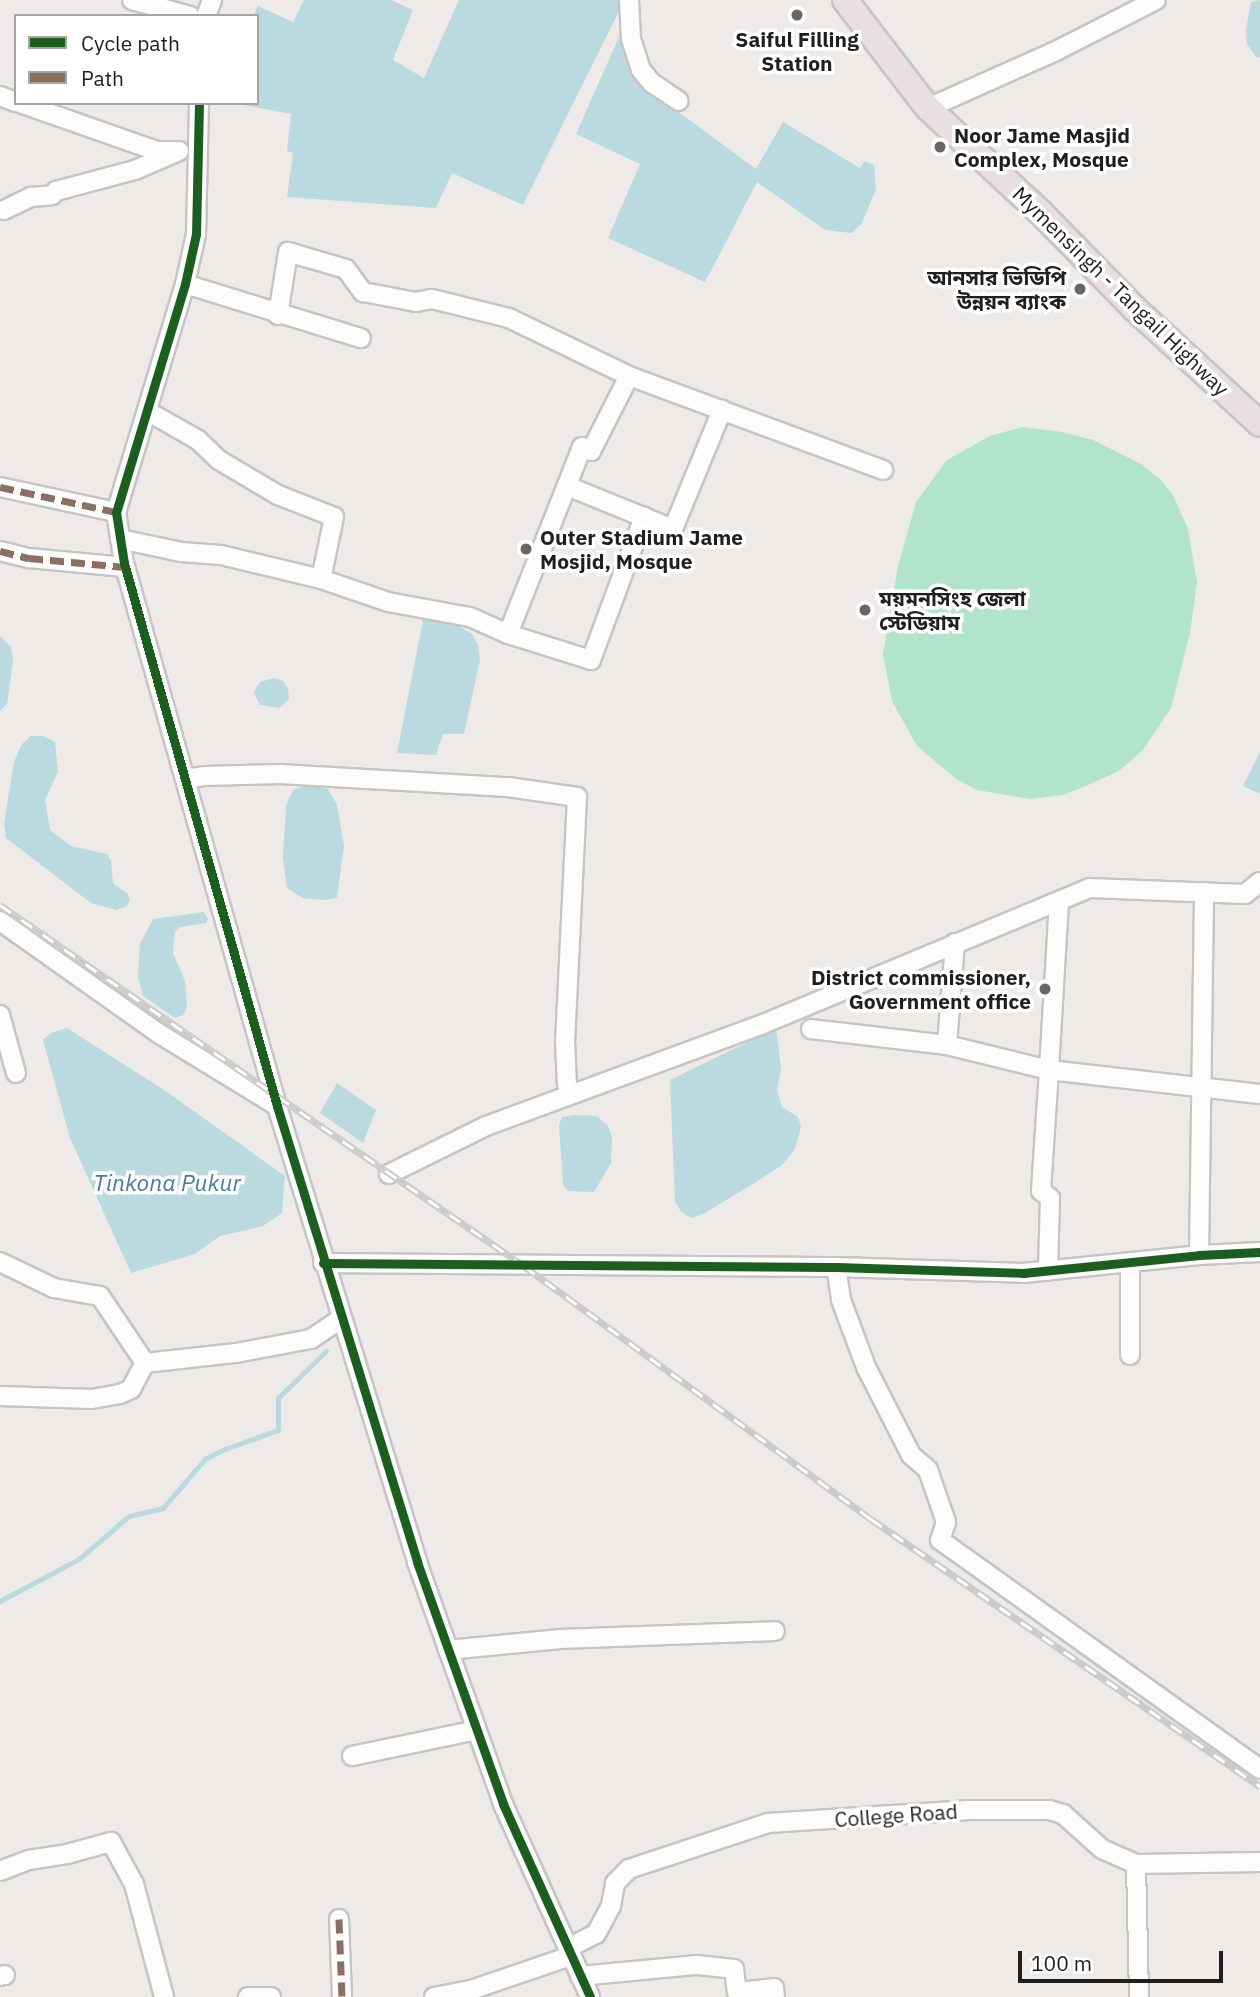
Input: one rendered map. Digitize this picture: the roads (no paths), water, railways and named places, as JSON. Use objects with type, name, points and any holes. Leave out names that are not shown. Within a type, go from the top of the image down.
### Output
[{"type":"highway","name":"Mymensingh - Tangail Highway","points":[[845,0],[928,108],[1040,212],[1134,308],[1260,424]]},
{"type":"street","points":[[132,0],[183,14]]},
{"type":"street","points":[[629,0],[631,38],[641,70],[652,83],[679,101]]},
{"type":"street","points":[[928,108],[1056,51],[1156,0]]},
{"type":"street","points":[[27,105],[157,151],[187,151]]},
{"type":"street","points":[[198,105],[187,151],[196,234],[185,284],[116,512],[125,567],[276,1106],[417,1562],[503,1804],[590,1997]]},
{"type":"street","points":[[4,210],[31,197],[52,195],[56,191],[135,170],[187,151]]},
{"type":"street","points":[[278,315],[288,252],[346,269],[363,292],[416,302],[432,299],[509,318],[629,376],[883,470]]},
{"type":"street","points":[[185,284],[278,315],[361,338]]},
{"type":"street","points":[[508,634],[582,447],[591,452],[629,376]]},
{"type":"street","points":[[567,486],[673,529],[722,410]]},
{"type":"street","points":[[147,411],[198,440],[219,460],[278,495],[334,517],[321,579]]},
{"type":"street","points":[[0,487],[116,512]]},
{"type":"street","points":[[120,539],[181,552],[222,555],[321,579],[388,602],[470,617],[508,634],[591,660],[644,517]]},
{"type":"street","points":[[0,551],[29,558],[125,567]]},
{"type":"street","points":[[185,779],[280,774],[433,781],[575,795],[578,799],[565,1040],[567,1085]]},
{"type":"street","points":[[388,1174],[486,1126],[763,1024],[1090,888],[1245,894],[1260,882]]},
{"type":"street","points":[[1199,1255],[1204,892]]},
{"type":"street","points":[[1048,1271],[1050,1198],[1041,1191],[1059,901]]},
{"type":"street","points":[[0,921],[158,1033],[276,1106]]},
{"type":"street","points":[[947,1045],[956,943]]},
{"type":"street","points":[[0,1015],[16,1073]]},
{"type":"street","points":[[811,1029],[947,1045],[1049,1070],[1201,1090],[1260,1094]]},
{"type":"street","points":[[323,1263],[836,1266],[1023,1273],[1199,1255],[1260,1252]]},
{"type":"street","points":[[0,1262],[54,1288],[100,1296],[145,1363]]},
{"type":"street","points":[[1130,1262],[1130,1355]]},
{"type":"street","points":[[836,1266],[841,1300],[866,1367],[912,1455],[928,1470],[946,1522],[940,1540],[1260,1769]]},
{"type":"street","points":[[145,1363],[236,1353],[311,1339],[342,1318]]},
{"type":"street","points":[[0,1396],[92,1399],[120,1394],[131,1389],[145,1363]]},
{"type":"street","points":[[448,1650],[560,1639],[775,1631]]},
{"type":"street","points":[[352,1756],[475,1730]]},
{"type":"street","name":"College Road","points":[[434,1997],[471,1990],[569,1952],[596,1934],[611,1906],[615,1883],[629,1869],[648,1860],[768,1823],[970,1810],[1056,1811],[1102,1849],[1136,1864],[1260,1862]]},
{"type":"street","points":[[0,1871],[29,1860],[67,1854],[111,1842],[134,1884],[164,1997]]},
{"type":"street","points":[[1136,1864],[1139,1997]]},
{"type":"street","points":[[339,1919],[342,1997]]},
{"type":"street","points":[[580,1976],[697,1965],[734,1969],[737,1992],[774,1988],[775,1997]]},
{"type":"street","points":[[248,1997],[271,1997]]},
{"type":"water","points":[[304,0],[391,0],[413,10],[393,60],[424,78],[459,0],[620,0],[621,7],[523,205],[452,173],[436,208],[287,197],[293,153],[287,151],[291,114],[244,105],[259,105],[259,14],[254,14],[258,6],[293,22]]},
{"type":"water","points":[[1260,0],[1260,57],[1257,58],[1247,44],[1246,30],[1251,2]]},
{"type":"water","points":[[626,21],[629,62],[638,78],[657,96],[756,169],[783,122],[860,168],[865,161],[874,165],[876,189],[862,223],[852,233],[825,230],[757,182],[705,282],[608,238],[640,164],[576,134]]},
{"type":"water","points":[[423,620],[453,622],[472,634],[478,645],[480,660],[464,734],[443,734],[436,755],[397,753]]},
{"type":"water","points":[[0,636],[11,647],[13,662],[7,704],[0,711]]},
{"type":"water","points":[[274,678],[283,681],[288,689],[289,699],[279,708],[260,705],[254,693],[256,688],[260,682]]},
{"type":"water","points":[[31,736],[43,736],[55,742],[58,772],[45,800],[50,830],[71,846],[107,854],[111,860],[113,883],[128,894],[130,900],[127,906],[116,910],[91,903],[6,838],[4,824],[14,762],[21,745]]},
{"type":"water","points":[[1260,752],[1260,794],[1243,786]]},
{"type":"water","points":[[308,784],[328,789],[337,805],[344,846],[337,898],[303,898],[287,888],[283,858],[286,805],[293,790]]},
{"type":"water","points":[[204,912],[208,919],[206,923],[180,927],[175,932],[173,953],[185,981],[187,1007],[183,1015],[175,1018],[143,996],[138,977],[140,944],[153,919]]},
{"type":"water","name":"Tinkona Pukur","points":[[67,1028],[167,1092],[285,1176],[282,1213],[263,1226],[220,1236],[195,1254],[131,1273],[70,1138],[43,1040],[51,1033]]},
{"type":"water","points":[[776,1028],[781,1068],[777,1090],[782,1107],[798,1117],[801,1127],[795,1149],[782,1165],[705,1213],[692,1218],[681,1212],[675,1201],[670,1080]]},
{"type":"water","points":[[337,1083],[376,1110],[363,1143],[320,1113]]},
{"type":"water","points":[[597,1116],[608,1126],[612,1137],[611,1163],[594,1192],[568,1191],[563,1185],[559,1125],[562,1117]]},
{"type":"waterway","points":[[0,1601],[79,1559],[129,1516],[163,1508],[205,1459],[278,1430],[278,1398],[326,1351]]},
{"type":"railway","points":[[0,905],[524,1266],[871,1519],[1260,1786]]},
{"type":"place","name":"Saiful Filling Station","points":[[797,15]]},
{"type":"place","name":"Noor Jame Masjid Complex, Mosque","points":[[940,147]]},
{"type":"place","name":"আনসার ভিডিপি উন্নয়ন ব্যাংক","points":[[1080,289]]},
{"type":"place","name":"Outer Stadium Jame Mosjid, Mosque","points":[[526,549]]},
{"type":"place","name":"ময়মনসিংহ জেলা স্টেডিয়াম","points":[[865,610]]},
{"type":"place","name":"District commissioner, Government office","points":[[1045,989]]}]
